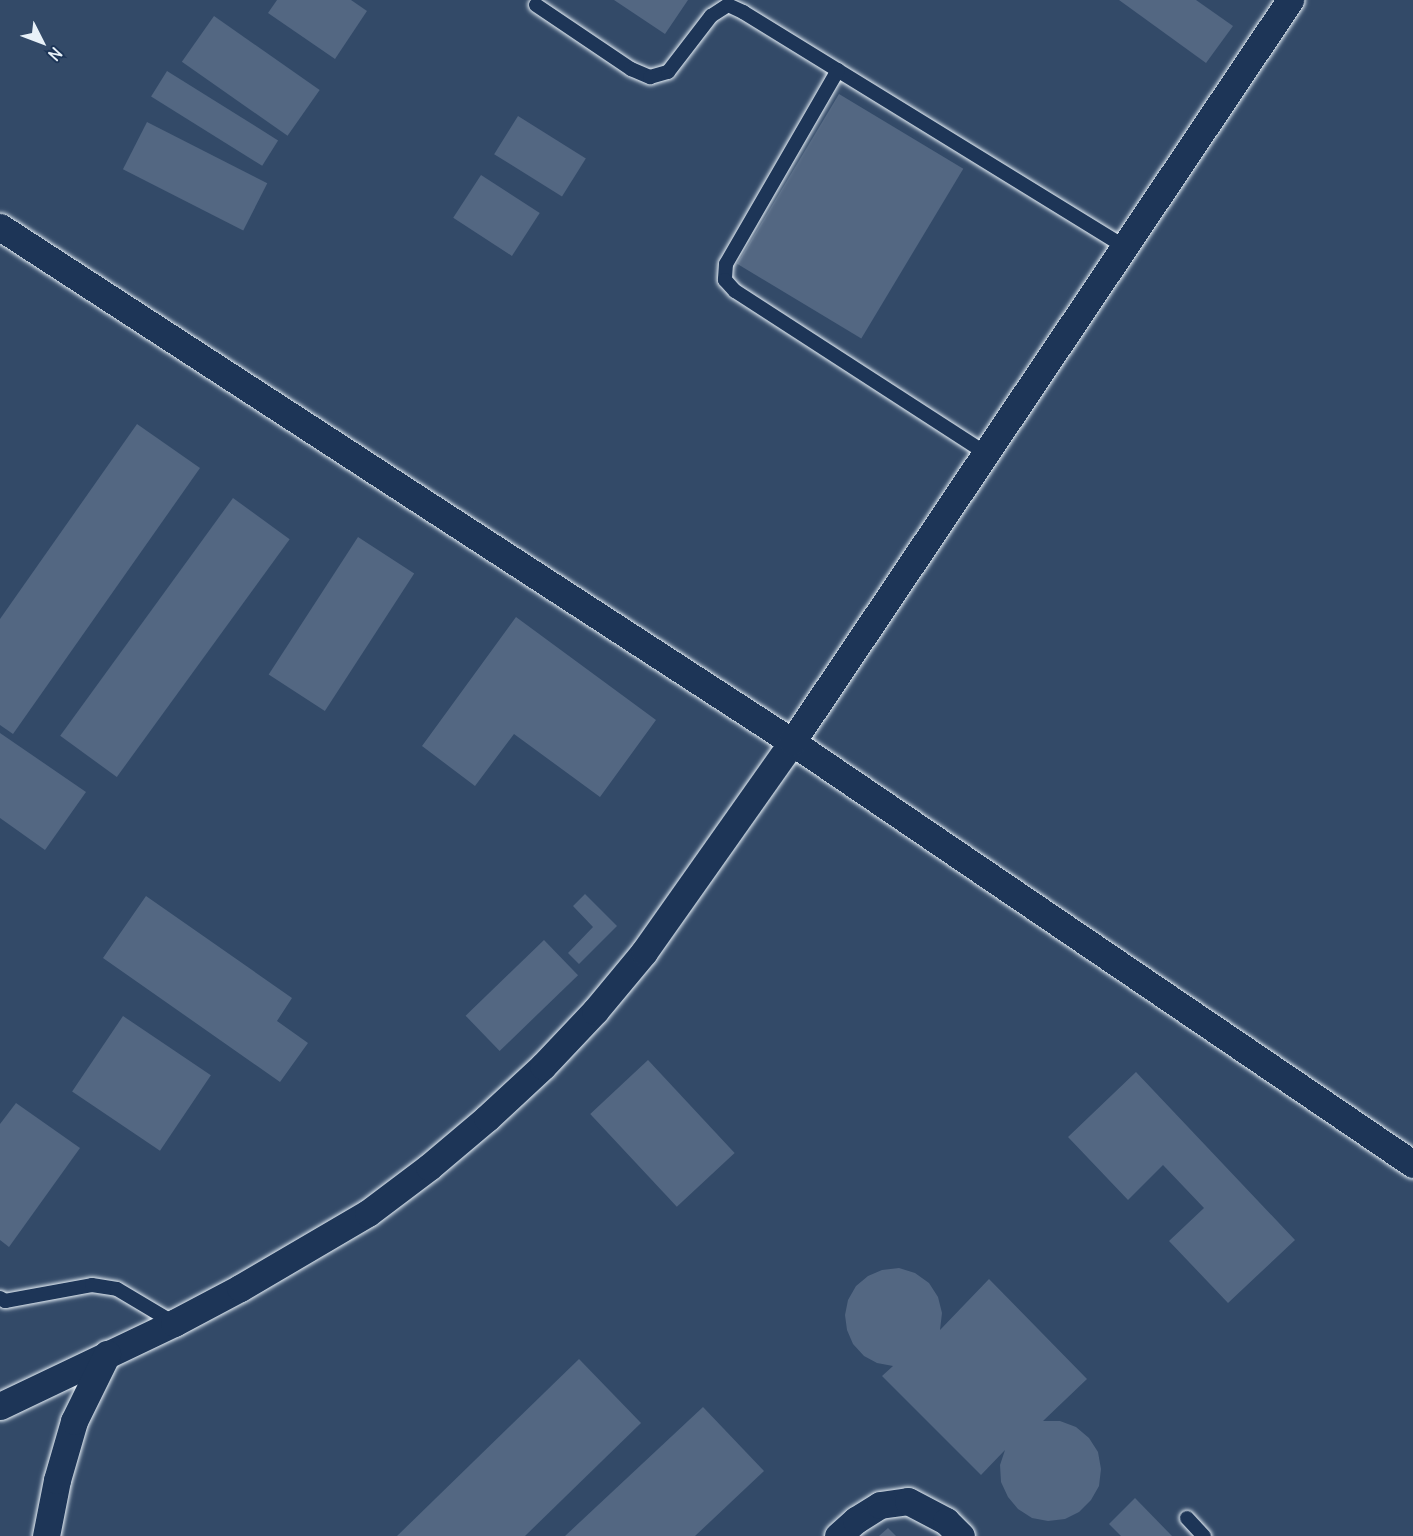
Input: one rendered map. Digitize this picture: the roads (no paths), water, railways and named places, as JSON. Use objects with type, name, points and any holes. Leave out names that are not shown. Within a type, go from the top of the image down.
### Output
[{"type":"street","points":[[0,1406],[174,1323],[249,1283],[368,1213],[429,1167],[511,1096],[595,1011],[644,952],[792,742],[1290,0]]},
{"type":"street","points":[[0,226],[792,742],[1413,1164]]},
{"type":"street","points":[[46,1536],[57,1480],[74,1421],[107,1354]]},
{"type":"street","points":[[838,1536],[856,1520],[880,1505],[908,1501],[946,1521],[961,1536]]},
{"type":"lane","points":[[536,5],[631,69],[650,77],[668,72],[711,16],[728,5],[1124,246]]},
{"type":"lane","points":[[838,70],[726,264],[725,280],[735,291],[985,453]]},
{"type":"lane","points":[[0,1298],[5,1301],[92,1285],[117,1289],[174,1323]]},
{"type":"lane","points":[[1187,1518],[1204,1536]]}]
